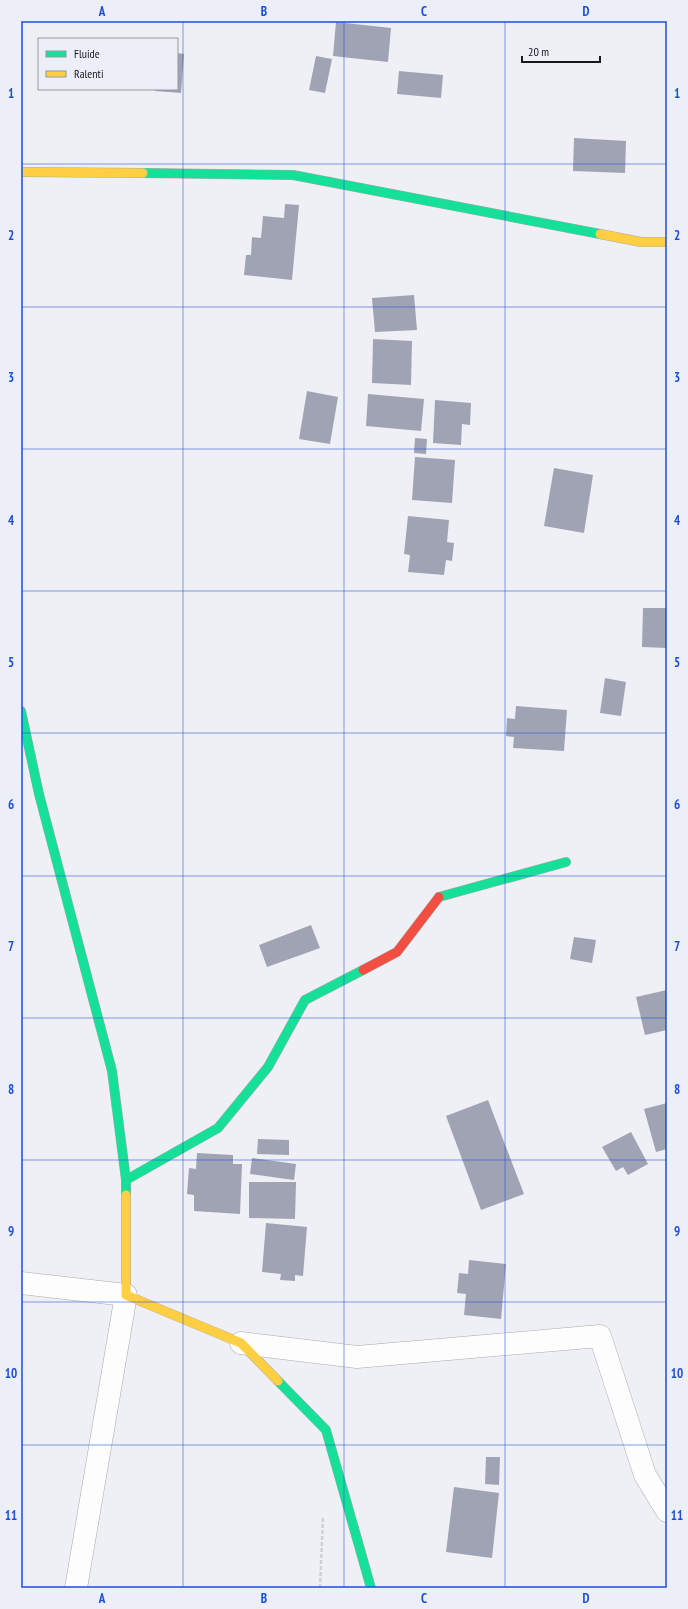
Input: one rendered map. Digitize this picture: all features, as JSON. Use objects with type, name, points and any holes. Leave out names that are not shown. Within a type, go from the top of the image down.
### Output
[{"type":"street","points":[[21,172],[293,175],[641,242],[667,242]]},
{"type":"street","points":[[21,712],[39,794],[112,1070],[126,1180],[126,1295],[76,1588]]},
{"type":"street","points":[[126,1180],[218,1128],[268,1067],[305,1000],[397,952],[440,896],[566,862]]},
{"type":"street","points":[[21,1283],[126,1295],[241,1343],[356,1358],[600,1336],[645,1475],[667,1511]]},
{"type":"street","points":[[241,1343],[326,1430],[371,1588]]},
{"type":"building","points":[[336,22],[391,28],[388,62],[333,56]]},
{"type":"building","points":[[178,53],[184,54],[181,93],[155,91],[178,90]]},
{"type":"building","points":[[316,56],[332,59],[325,93],[309,90]]},
{"type":"building","points":[[399,71],[443,75],[441,98],[397,94]]},
{"type":"building","points":[[574,138],[626,141],[625,173],[573,171]]},
{"type":"building","points":[[285,204],[299,205],[292,280],[244,275],[246,255],[251,255],[252,237],[261,238],[263,216],[284,218]]},
{"type":"building","points":[[414,295],[417,330],[375,332],[372,298]]},
{"type":"building","points":[[373,339],[412,341],[411,385],[372,383]]},
{"type":"building","points":[[307,391],[338,397],[330,444],[299,439]]},
{"type":"building","points":[[368,394],[424,399],[421,431],[366,426]]},
{"type":"building","points":[[435,400],[471,403],[470,425],[462,424],[461,445],[433,443]]},
{"type":"building","points":[[415,438],[427,439],[426,454],[414,453]]},
{"type":"building","points":[[415,457],[455,460],[452,503],[412,500]]},
{"type":"building","points":[[554,468],[593,475],[584,533],[544,526]]},
{"type":"building","points":[[408,516],[449,520],[447,542],[454,543],[452,561],[446,560],[444,575],[408,572],[410,555],[404,554]]},
{"type":"building","points":[[643,608],[667,608],[667,648],[642,647]]},
{"type":"building","points":[[605,678],[626,682],[621,716],[600,713]]},
{"type":"building","points":[[516,706],[567,710],[564,751],[513,748],[514,737],[506,736],[507,718],[515,719]]},
{"type":"building","points":[[311,925],[320,948],[267,967],[259,945]]},
{"type":"building","points":[[574,937],[596,940],[592,963],[570,959]]},
{"type":"building","points":[[667,990],[667,1030],[645,1035],[636,997]]},
{"type":"building","points":[[488,1100],[524,1194],[481,1210],[446,1116]]},
{"type":"building","points":[[667,1103],[667,1149],[656,1152],[644,1109]]},
{"type":"building","points":[[631,1132],[648,1164],[628,1175],[623,1167],[616,1171],[602,1147]]},
{"type":"building","points":[[258,1139],[289,1140],[289,1155],[257,1154]]},
{"type":"building","points":[[197,1153],[233,1155],[233,1164],[242,1164],[240,1214],[194,1211],[194,1195],[187,1194],[189,1168],[196,1169]]},
{"type":"building","points":[[252,1158],[296,1164],[294,1180],[250,1174]]},
{"type":"building","points":[[249,1182],[296,1182],[295,1219],[249,1218]]},
{"type":"building","points":[[266,1223],[307,1227],[303,1276],[295,1275],[295,1281],[280,1280],[281,1274],[262,1272]]},
{"type":"building","points":[[469,1260],[506,1264],[501,1319],[464,1315],[466,1294],[457,1293],[459,1273],[468,1274]]},
{"type":"building","points":[[486,1457],[500,1457],[499,1485],[485,1484]]},
{"type":"building","points":[[454,1487],[499,1493],[492,1558],[446,1552]]},
{"type":"traffic: fast","points":[[143,173],[293,175],[600,234]]},
{"type":"traffic: fast","points":[[21,711],[39,794],[112,1071],[126,1180],[126,1195]]},
{"type":"traffic: fast","points":[[439,897],[566,862]]},
{"type":"traffic: fast","points":[[126,1180],[218,1128],[268,1067],[305,1000],[363,970]]},
{"type":"traffic: fast","points":[[278,1381],[326,1430],[371,1588]]},
{"type":"traffic: slow","points":[[21,172],[143,173]]},
{"type":"traffic: slow","points":[[600,234],[641,242],[667,242]]},
{"type":"traffic: slow","points":[[126,1195],[126,1295],[241,1343],[278,1381]]},
{"type":"traffic: jam","points":[[363,970],[397,952],[439,897]]}]
